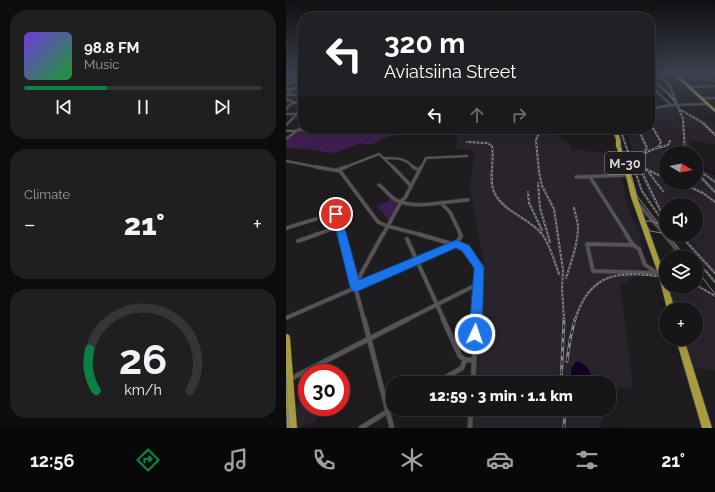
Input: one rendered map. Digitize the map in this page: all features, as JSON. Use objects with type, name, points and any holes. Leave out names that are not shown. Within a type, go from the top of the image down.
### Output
[{"type":"highway","points":[[694,92],[715,112]]},
{"type":"highway","name":"М-30","points":[[616,134],[619,150],[628,175],[636,208],[659,268]]},
{"type":"highway","points":[[286,338],[292,428]]},
{"type":"highway","points":[[682,346],[707,428]]},
{"type":"street","points":[[656,92],[671,105]]},
{"type":"street","points":[[286,95],[298,95]]},
{"type":"street","points":[[701,98],[715,98]]},
{"type":"street","points":[[286,99],[298,104]]},
{"type":"street","points":[[286,109],[294,102]]},
{"type":"street","points":[[655,108],[671,105],[707,104]]},
{"type":"street","points":[[286,114],[297,114]]},
{"type":"street","points":[[286,125],[297,114]]},
{"type":"street","points":[[286,131],[298,131]]},
{"type":"street","points":[[286,139],[298,132]]},
{"type":"street","points":[[336,170],[379,154],[385,158],[411,186]]},
{"type":"street","points":[[355,286],[400,202],[405,198],[426,158],[467,156]]},
{"type":"street","points":[[385,158],[396,158],[408,162],[415,169],[419,170]]},
{"type":"street","points":[[286,161],[340,171],[378,222],[387,226],[466,248],[479,267],[473,376]]},
{"type":"street","points":[[576,177],[628,175]]},
{"type":"street","points":[[590,177],[633,245],[639,249],[645,265],[659,272]]},
{"type":"street","points":[[379,185],[394,199],[400,202],[442,203],[450,200],[468,200]]},
{"type":"street","points":[[634,198],[677,250]]},
{"type":"street","points":[[286,318],[355,286],[456,244],[461,236],[450,212],[442,203]]},
{"type":"street","points":[[336,214],[369,339],[386,394]]},
{"type":"street","points":[[286,228],[316,219]]},
{"type":"street","points":[[298,241],[340,226]]},
{"type":"street","points":[[407,239],[460,356],[465,360],[474,360]]},
{"type":"street","points":[[633,245],[587,244],[593,271],[659,273]]},
{"type":"street","points":[[288,380],[478,284]]},
{"type":"street","points":[[448,376],[462,368],[465,360]]},
{"type":"street","points":[[361,428],[386,413]]},
{"type":"street","points":[[391,416],[392,428]]},
{"type":"street","points":[[470,428],[471,416]]},
{"type":"shaded area","points":[[655,102],[659,107],[674,106],[715,124],[715,144],[690,141],[691,146],[659,146],[659,190],[703,190],[703,170],[715,175],[715,277],[703,263],[703,250],[691,250],[684,242],[703,242],[703,198],[659,198],[659,211],[649,196],[626,134],[655,134]]},
{"type":"shaded area","points":[[298,132],[298,134],[393,135],[370,145],[361,143],[335,153],[286,147],[286,140]]},
{"type":"shaded area","points":[[460,134],[556,134],[562,140],[570,144],[571,149],[609,153],[617,158],[628,207],[640,236],[642,260],[642,272],[620,286],[633,389],[616,387],[616,376],[476,376],[484,264],[470,190],[474,153],[470,150],[455,149],[458,135]]},
{"type":"shaded area","points":[[384,190],[398,202],[389,221],[380,209],[378,210],[378,207],[375,207],[390,200],[383,191]]},
{"type":"shaded area","points":[[703,290],[711,295],[715,301],[715,370],[693,368],[686,346],[703,346],[703,302],[672,302],[669,294],[703,294]]},
{"type":"shaded area","points":[[578,361],[584,365],[589,370],[591,376],[571,376],[571,370],[575,362]]},
{"type":"shaded area","points":[[298,405],[298,416],[320,416],[314,422],[297,428],[296,406]]},
{"type":"shaded area","points":[[475,416],[602,416],[601,428],[474,428]]},
{"type":"waterway","points":[[703,168],[715,175]]},
{"type":"tram line","points":[[693,92],[715,112]]},
{"type":"tram line","points":[[618,134],[622,154],[628,163],[637,196],[659,224]]},
{"type":"tram line","points":[[659,224],[652,221],[646,221],[645,223],[650,231],[659,232]]},
{"type":"tram line","points":[[674,242],[680,250]]},
{"type":"tram line","points":[[703,278],[715,294]]},
{"type":"tram line","points":[[286,374],[289,428]]},
{"type":"railway","points":[[667,92],[677,104]]},
{"type":"railway","points":[[672,92],[677,104]]},
{"type":"railway","points":[[677,104],[683,119],[685,146]]},
{"type":"railway","points":[[681,110],[703,123],[715,135]]},
{"type":"railway","points":[[654,149],[659,146],[661,142],[655,132]]},
{"type":"railway","points":[[539,134],[536,140],[539,172],[542,186],[554,209],[563,270],[562,288],[564,320]]},
{"type":"railway","points":[[622,134],[642,191],[659,216]]},
{"type":"railway","points":[[640,134],[647,148],[643,153]]},
{"type":"railway","points":[[654,149],[668,145],[670,141]]},
{"type":"railway","points":[[467,142],[487,143],[492,146],[492,187],[494,192],[503,205],[537,228],[542,234],[550,249],[559,274]]},
{"type":"railway","points":[[654,149],[642,156],[639,164],[645,169],[659,175]]},
{"type":"railway","points":[[638,164],[659,208]]},
{"type":"railway","points":[[649,173],[663,191]]},
{"type":"railway","points":[[703,173],[715,182]]},
{"type":"railway","points":[[703,179],[715,192]]},
{"type":"railway","points":[[538,183],[540,208],[550,242]]},
{"type":"railway","points":[[696,190],[715,202]]},
{"type":"railway","points":[[528,192],[529,203],[542,230]]},
{"type":"railway","points":[[566,278],[574,253],[578,233],[578,225],[574,208]]},
{"type":"railway","points":[[686,242],[715,273]]},
{"type":"railway","points":[[705,270],[715,282]]},
{"type":"railway","points":[[575,320],[581,304],[589,291],[599,283],[609,278],[621,275],[635,274],[659,276]]},
{"type":"railway","points":[[703,289],[715,296]]},
{"type":"railway","points":[[567,361],[575,319]]},
{"type":"railway","points":[[561,376],[564,320]]},
{"type":"railway","points":[[564,428],[565,416]]},
{"type":"route","points":[[336,214],[356,287],[456,244],[466,248],[479,267],[475,334]]}]
